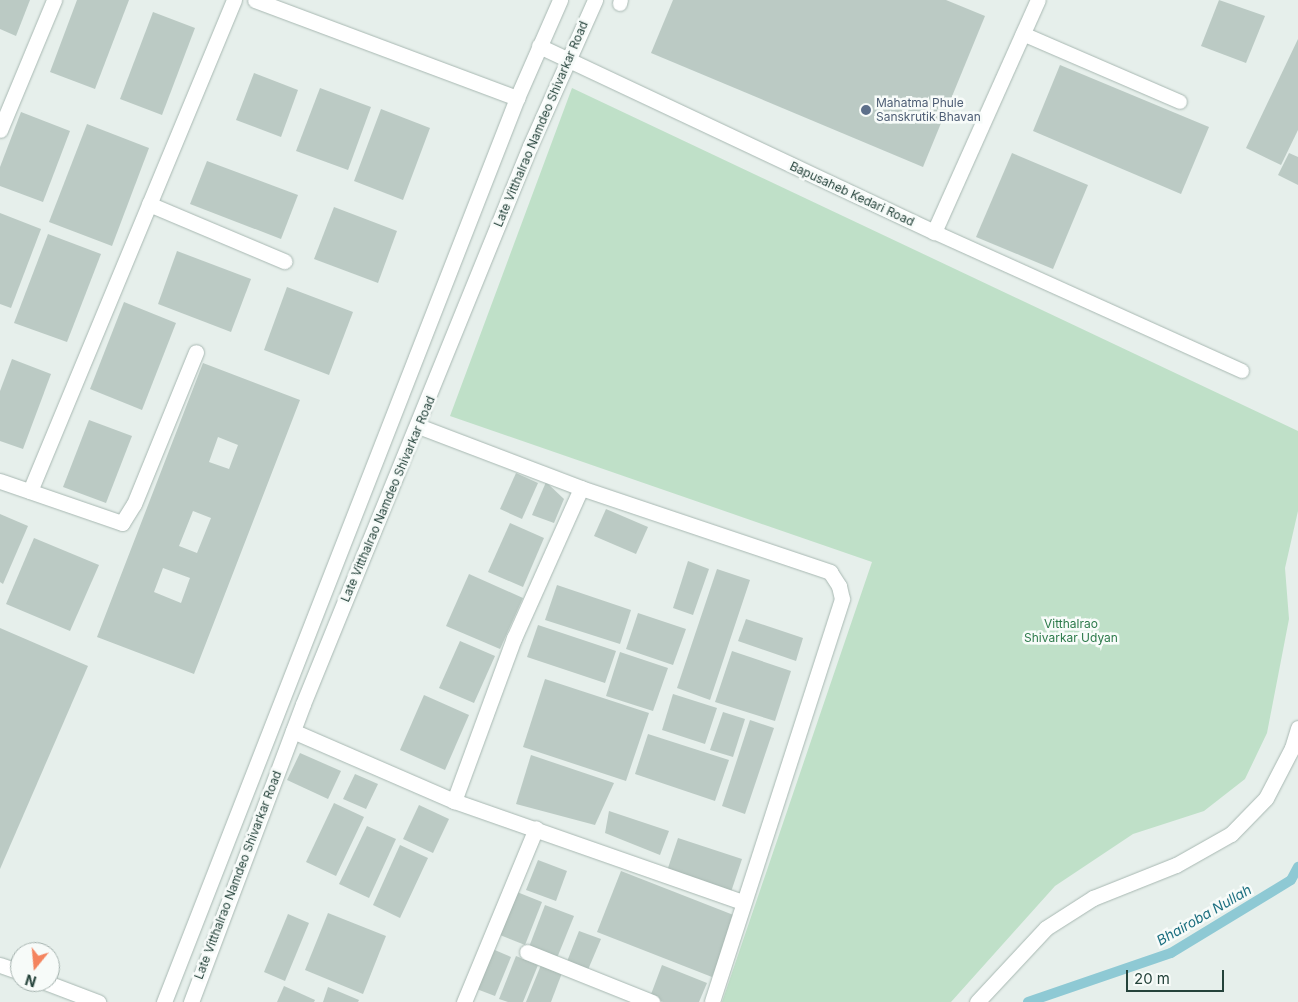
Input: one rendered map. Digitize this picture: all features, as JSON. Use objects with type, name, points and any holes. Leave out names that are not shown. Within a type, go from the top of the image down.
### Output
[{"type":"street","points":[[0,130],[54,0]]},
{"type":"street","points":[[30,491],[234,0]]},
{"type":"street","points":[[255,0],[517,98]]},
{"type":"street","name":"Late Vitthalrao Namdeo Shivarkar Road","points":[[164,1002],[517,98],[560,0]]},
{"type":"street","name":"Late Vitthalrao Namdeo Shivarkar Road","points":[[190,1002],[293,731],[568,60],[595,0]]},
{"type":"street","points":[[934,232],[1038,0]]},
{"type":"street","name":"Bapusaheb Kedari Road","points":[[539,46],[934,232]]},
{"type":"street","points":[[149,204],[284,261]]},
{"type":"street","points":[[0,481],[122,523],[134,504],[196,352]]},
{"type":"street","points":[[418,426],[581,488],[830,572],[839,586],[842,599],[742,902],[712,1002]]},
{"type":"street","points":[[454,801],[514,638],[581,488]]},
{"type":"street","points":[[977,1002],[1046,928],[1093,898],[1176,865],[1231,834],[1266,798],[1292,748],[1298,728]]},
{"type":"street","points":[[293,731],[454,801],[536,828],[742,902]]},
{"type":"street","points":[[464,1002],[536,828]]},
{"type":"street","points":[[527,952],[652,1002]]},
{"type":"street","points":[[60,988],[98,1002]]},
{"type":"lane","points":[[1023,34],[1180,102]]},
{"type":"lane","points":[[934,232],[1242,371]]},
{"type":"green space","name":"Vitthalrao Shivarkar Udyan","points":[[572,88],[1298,431],[1298,511],[1285,568],[1289,619],[1267,733],[1245,779],[1204,811],[1133,834],[1055,886],[951,1002],[722,1002],[872,562],[450,416]]},
{"type":"building","points":[[0,0],[30,0],[16,36],[0,29]]},
{"type":"building","points":[[77,0],[129,0],[95,89],[50,72]]},
{"type":"building","name":"Mahatma Phule Sanskrutik Bhavan","points":[[673,0],[946,0],[985,16],[923,167],[651,53]]},
{"type":"building","points":[[1219,0],[1265,16],[1246,63],[1201,46]]},
{"type":"building","points":[[153,12],[195,28],[162,115],[120,99]]},
{"type":"building","points":[[1298,39],[1298,130],[1281,165],[1246,148]]},
{"type":"building","points":[[1060,65],[1209,127],[1181,194],[1033,131]]},
{"type":"building","points":[[254,73],[298,90],[281,137],[236,120]]},
{"type":"building","points":[[320,88],[371,107],[348,170],[296,151]]},
{"type":"building","points":[[381,109],[430,128],[403,200],[354,181]]},
{"type":"building","points":[[21,112],[70,131],[43,202],[0,186],[0,167]]},
{"type":"building","points":[[87,124],[149,148],[112,246],[49,222]]},
{"type":"building","points":[[1012,153],[1088,185],[1053,269],[976,237]]},
{"type":"building","points":[[1289,153],[1298,157],[1298,185],[1278,175]]},
{"type":"building","points":[[207,161],[298,195],[281,239],[190,204]]},
{"type":"building","points":[[334,207],[397,231],[378,283],[314,259]]},
{"type":"building","points":[[0,213],[41,229],[11,308],[0,304]]},
{"type":"building","points":[[48,234],[101,254],[67,342],[14,323]]},
{"type":"building","points":[[177,251],[251,279],[231,332],[158,304]]},
{"type":"building","points":[[287,287],[353,312],[329,375],[264,350]]},
{"type":"building","points":[[124,302],[176,323],[142,410],[90,389]]},
{"type":"building","points":[[12,359],[51,374],[23,449],[0,441],[0,391]]},
{"type":"building","points":[[203,363],[300,400],[194,674],[97,637]],"holes":[[[218,437],[238,445],[229,469],[209,462]],[[193,511],[211,518],[197,553],[179,546]],[[163,568],[190,578],[181,603],[154,592]]]},
{"type":"building","points":[[89,420],[132,436],[106,503],[63,487]]},
{"type":"building","points":[[516,473],[538,483],[522,519],[500,509]]},
{"type":"building","points":[[546,482],[564,499],[554,523],[532,515]]},
{"type":"building","points":[[606,509],[648,527],[636,554],[594,536]]},
{"type":"building","points":[[0,514],[28,526],[3,584],[0,582]]},
{"type":"building","points":[[510,523],[544,538],[523,587],[488,572]]},
{"type":"building","points":[[34,538],[99,565],[70,631],[6,604]]},
{"type":"building","points":[[688,561],[709,569],[693,615],[673,608]]},
{"type":"building","points":[[717,569],[750,580],[710,700],[677,688]]},
{"type":"building","points":[[469,574],[523,598],[500,649],[446,626]]},
{"type":"building","points":[[557,585],[631,610],[620,644],[545,620]]},
{"type":"building","points":[[638,613],[686,629],[673,665],[626,649]]},
{"type":"building","points":[[746,619],[803,638],[796,661],[738,641]]},
{"type":"building","points":[[538,625],[616,651],[605,683],[527,657]]},
{"type":"building","points":[[0,628],[88,666],[0,869]]},
{"type":"building","points":[[460,641],[495,656],[474,703],[439,688]]},
{"type":"building","points":[[732,651],[791,671],[775,721],[715,702]]},
{"type":"building","points":[[620,652],[668,668],[653,711],[606,696]]},
{"type":"building","points":[[545,679],[649,713],[626,781],[523,747]]},
{"type":"building","points":[[673,694],[717,708],[705,744],[662,730]]},
{"type":"building","points":[[424,695],[469,715],[445,770],[400,750]]},
{"type":"building","points":[[723,712],[745,719],[733,757],[710,750]]},
{"type":"building","points":[[750,720],[774,728],[745,814],[722,806]]},
{"type":"building","points":[[648,734],[729,760],[715,801],[635,774]]},
{"type":"building","points":[[300,753],[341,771],[328,799],[287,780]]},
{"type":"building","points":[[531,755],[614,783],[595,825],[516,804]]},
{"type":"building","points":[[355,774],[378,784],[366,809],[343,799]]},
{"type":"building","points":[[334,803],[364,817],[336,876],[306,862]]},
{"type":"building","points":[[419,805],[449,819],[433,853],[403,839]]},
{"type":"building","points":[[609,811],[669,831],[660,855],[605,833]]},
{"type":"building","points":[[367,826],[396,839],[369,898],[339,884]]},
{"type":"building","points":[[678,838],[742,859],[730,895],[666,874]]},
{"type":"building","points":[[400,845],[428,858],[400,918],[373,905]]},
{"type":"building","points":[[538,860],[567,871],[556,901],[526,890]]},
{"type":"building","points":[[621,871],[736,916],[712,977],[597,932]]},
{"type":"building","points":[[512,890],[542,902],[525,945],[495,933]]},
{"type":"building","points":[[545,905],[574,916],[557,958],[529,947]]},
{"type":"building","points":[[328,913],[386,936],[363,994],[305,970]]},
{"type":"building","points":[[288,914],[309,923],[285,981],[264,972]]},
{"type":"building","points":[[579,931],[601,939],[587,972],[566,964]]},
{"type":"building","points":[[490,948],[511,957],[495,996],[474,988]]},
{"type":"building","points":[[516,956],[538,965],[523,1002],[508,1002],[499,999]]},
{"type":"building","points":[[541,965],[562,973],[551,1002],[526,1002]]},
{"type":"building","points":[[662,965],[707,983],[699,1002],[663,1002],[650,997]]},
{"type":"building","points":[[284,986],[315,1000],[314,1002],[277,1002]]},
{"type":"building","points":[[328,987],[359,1000],[358,1002],[323,1002]]},
{"type":"waterway","name":"Bhairoba Nullah","points":[[1028,1002],[1171,953],[1291,880],[1298,867]]},
{"type":"place","name":"Mahatma Phule Sanskrutik Bhavan","points":[[866,110]]}]
